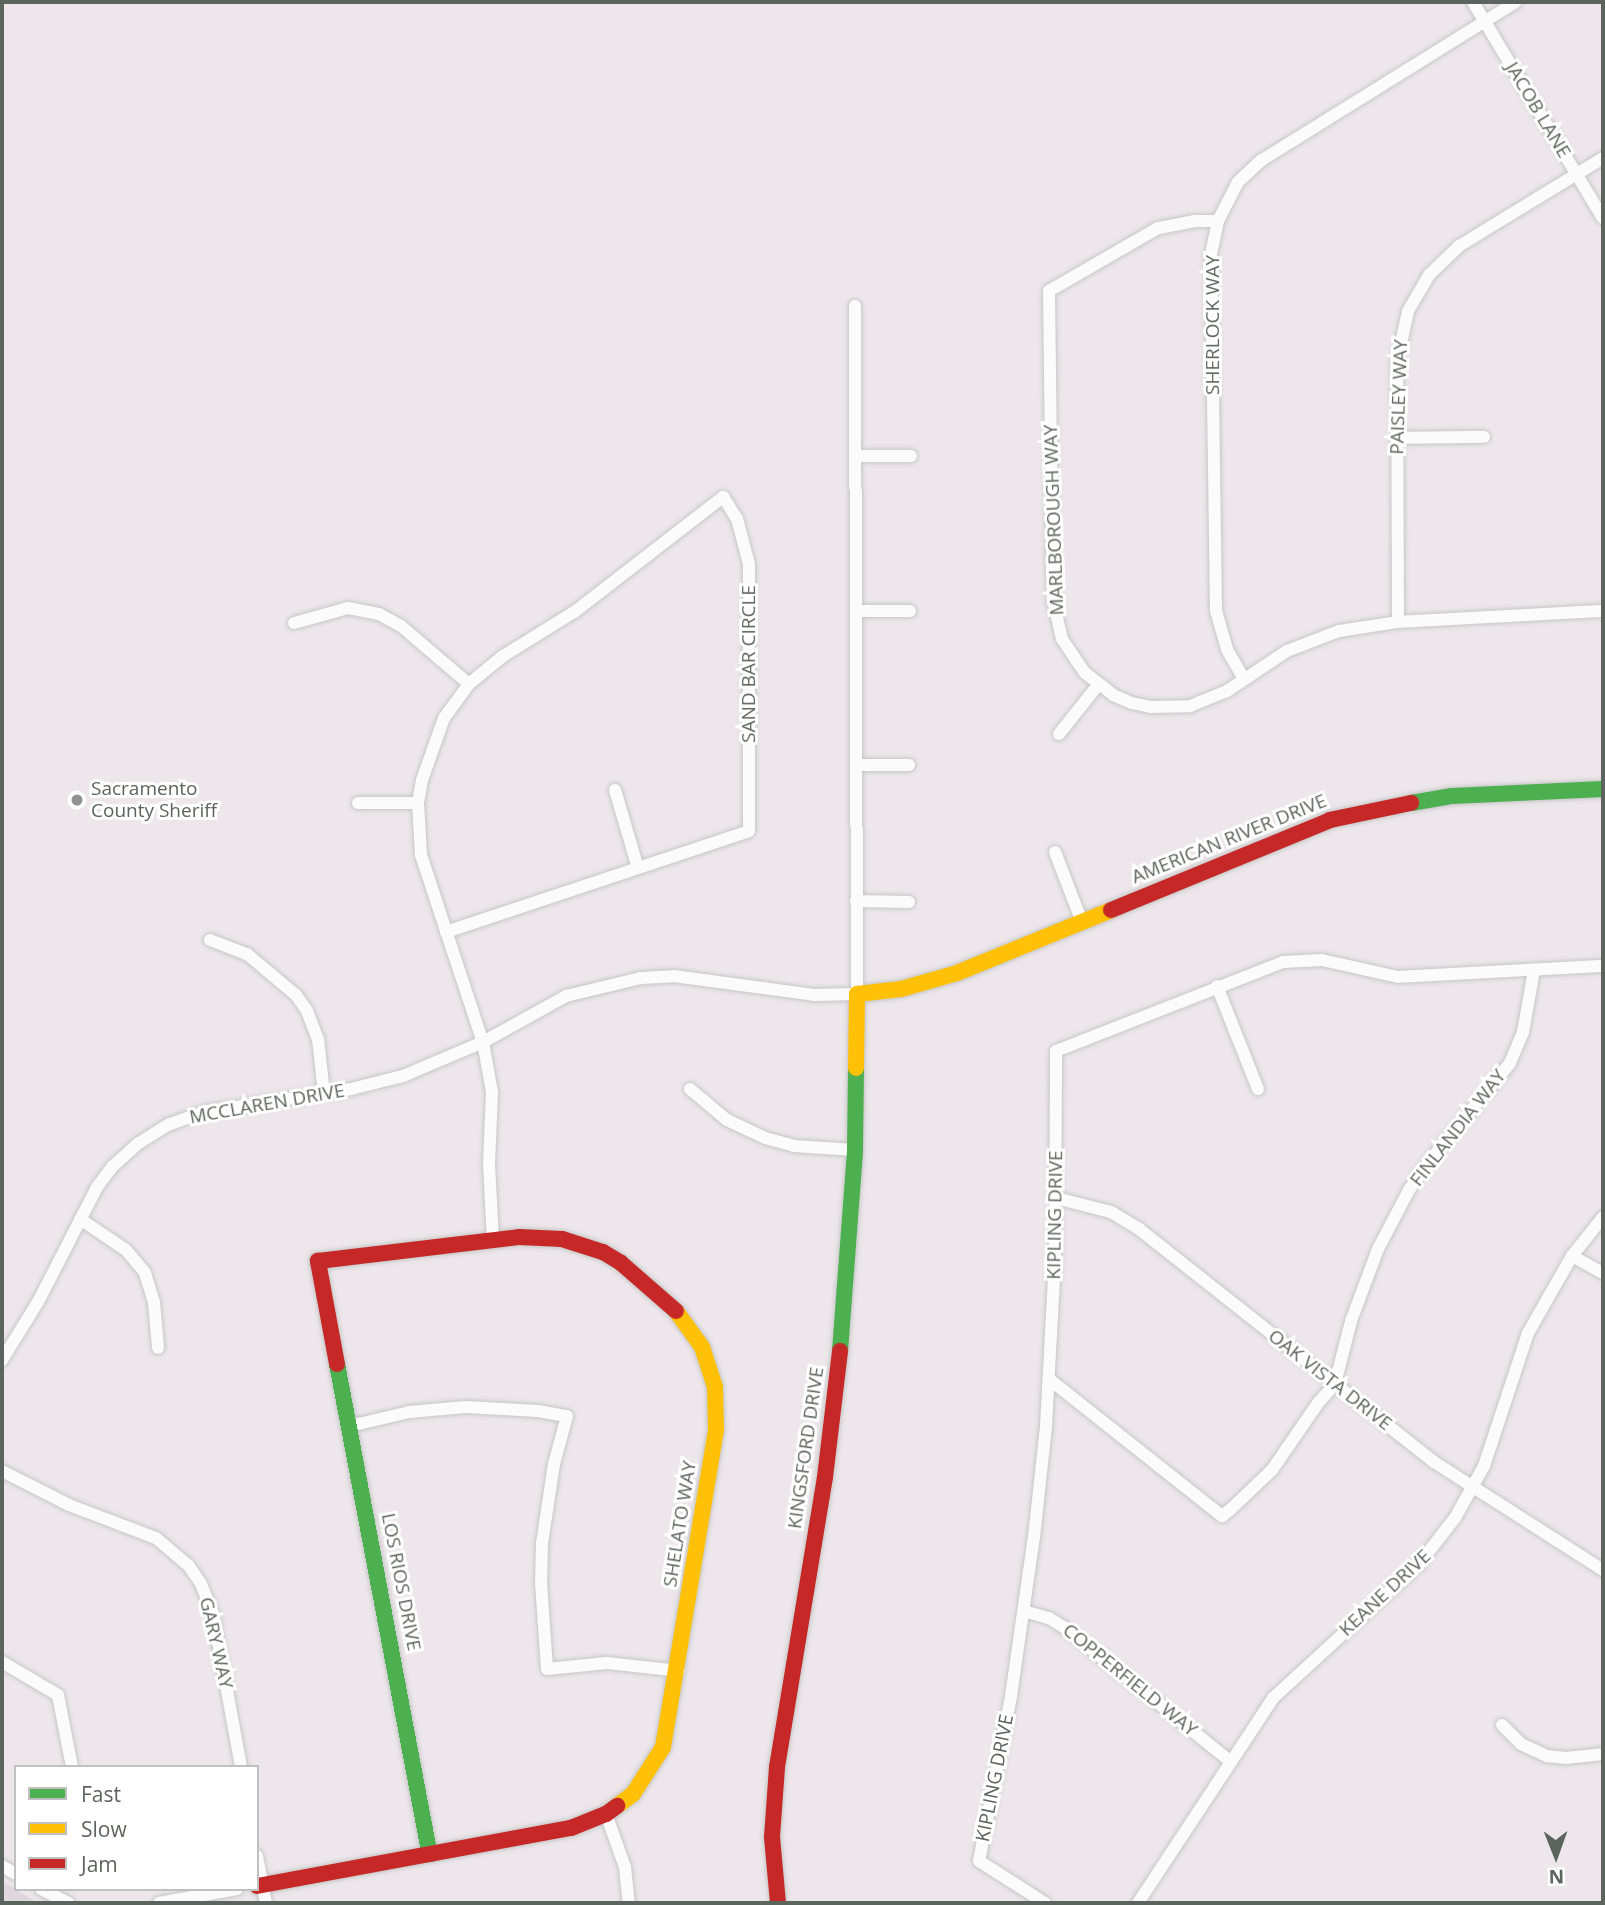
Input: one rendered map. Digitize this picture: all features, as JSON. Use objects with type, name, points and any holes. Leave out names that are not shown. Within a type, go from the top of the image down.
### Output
[{"type":"street","name":"JACOB LANE","points":[[1473,2],[1603,218]]},
{"type":"street","name":"SHERLOCK WAY","points":[[1244,679],[1227,649],[1216,611],[1212,254],[1218,221],[1238,182],[1262,160],[1516,2]]},
{"type":"street","name":"PAISLEY WAY","points":[[1398,622],[1398,351],[1408,311],[1436,267],[1460,247],[1603,158]]},
{"type":"street","name":"MARLBOROUGH WAY","points":[[1218,221],[1195,220],[1158,228],[1049,290],[1053,600],[1062,639],[1072,656],[1098,685],[1132,703],[1171,708],[1209,701],[1287,651],[1312,640],[1366,625],[1603,611]]},
{"type":"street","points":[[855,306],[857,994]]},
{"type":"street","points":[[1397,438],[1484,437]]},
{"type":"street","points":[[855,456],[911,456]]},
{"type":"street","name":"SAND BAR CIRCLE","points":[[723,497],[737,519],[748,564],[749,831],[446,932],[421,855],[418,803],[444,718],[469,684],[503,656],[573,612],[723,497]]},
{"type":"street","points":[[294,623],[348,608],[379,614],[401,626],[469,684]]},
{"type":"street","points":[[856,611],[910,611]]},
{"type":"street","points":[[1059,734],[1098,685]]},
{"type":"street","points":[[857,765],[909,765]]},
{"type":"street","name":"AMERICAN RIVER DRIVE","points":[[483,1042],[566,996],[641,978],[674,976],[814,995],[901,989],[957,974],[1293,833],[1376,808],[1452,796],[1603,789]]},
{"type":"street","points":[[615,790],[638,868]]},
{"type":"street","points":[[358,803],[418,803]]},
{"type":"street","points":[[1055,852],[1082,922]]},
{"type":"street","points":[[856,901],[909,902]]},
{"type":"street","points":[[446,932],[475,1028],[483,1042],[492,1092],[489,1164],[493,1241]]},
{"type":"street","points":[[210,940],[247,954],[296,995],[307,1011],[318,1039],[324,1093]]},
{"type":"street","name":"KIPLING DRIVE","points":[[1045,1903],[979,1861],[1024,1611],[1049,1379],[1056,1198],[1056,1051],[1264,967],[1302,959],[1341,962],[1398,976],[1603,966]]},
{"type":"street","name":"FINLANDIA WAY","points":[[1049,1379],[1222,1516],[1272,1470],[1318,1403],[1335,1384],[1351,1321],[1378,1249],[1409,1190],[1430,1159],[1510,1063],[1526,1022],[1534,970]]},
{"type":"street","points":[[1217,986],[1258,1088]]},
{"type":"street","name":"KINGSFORD DRIVE","points":[[778,1903],[772,1837],[777,1768],[827,1464],[846,1299],[855,1150],[857,994]]},
{"type":"street","name":"MCCLAREN DRIVE","points":[[2,1360],[38,1302],[80,1219],[112,1167],[159,1130],[204,1112],[324,1093],[403,1076],[483,1042]]},
{"type":"street","points":[[690,1090],[727,1120],[765,1138],[794,1146],[855,1150]]},
{"type":"street","name":"OAK VISTA DRIVE","points":[[1056,1198],[1111,1212],[1130,1223],[1472,1489],[1603,1570]]},
{"type":"street","name":"KEANE DRIVE","points":[[1138,1903],[1273,1698],[1419,1564],[1448,1527],[1472,1489],[1496,1433],[1528,1333],[1572,1256],[1603,1217]]},
{"type":"street","points":[[80,1219],[126,1250],[145,1273],[154,1302],[158,1348]]},
{"type":"street","name":"SHELATO WAY","points":[[260,1885],[570,1828],[606,1814],[633,1794],[655,1764],[669,1730],[716,1429],[715,1387],[702,1347],[671,1305],[630,1269],[603,1252],[551,1238],[519,1237],[318,1261],[330,1318]]},
{"type":"street","points":[[1572,1256],[1603,1273]]},
{"type":"street","name":"LOS RIOS DRIVE","points":[[330,1318],[430,1854]]},
{"type":"street","points":[[350,1426],[409,1412],[466,1407],[527,1410],[567,1416],[554,1464],[542,1543],[541,1605],[547,1669],[607,1663],[678,1671]]},
{"type":"street","name":"GARY WAY","points":[[2,1471],[69,1505],[156,1538],[189,1566],[201,1584],[213,1614],[241,1765]]},
{"type":"street","name":"COPPERFIELD WAY","points":[[1024,1611],[1049,1618],[1065,1628],[1230,1761]]},
{"type":"street","points":[[2,1662],[58,1695],[72,1765]]},
{"type":"street","points":[[1502,1725],[1521,1744],[1547,1756],[1566,1758],[1603,1754]]},
{"type":"street","points":[[606,1814],[625,1867],[629,1903]]},
{"type":"street","points":[[260,1885],[266,1903]]},
{"type":"street","points":[[49,1891],[69,1903]]},
{"type":"street","points":[[159,1903],[226,1891]]},
{"type":"shaded area","points":[[2,1881],[14,1891],[38,1903],[2,1903]]},
{"type":"traffic: fast","points":[[1411,803],[1452,796],[1603,789]]},
{"type":"traffic: fast","points":[[840,1351],[855,1150],[856,1068]]},
{"type":"traffic: fast","points":[[337,1364],[430,1854]]},
{"type":"traffic: slow","points":[[856,1068],[857,994],[901,989],[957,973],[1111,910]]},
{"type":"traffic: slow","points":[[617,1806],[633,1794],[663,1747],[716,1429],[715,1387],[702,1347],[676,1311]]},
{"type":"traffic: jam","points":[[1111,910],[1330,820],[1411,803]]},
{"type":"traffic: jam","points":[[337,1364],[318,1261],[519,1237],[562,1239],[603,1252],[621,1263],[676,1311]]},
{"type":"traffic: jam","points":[[778,1903],[772,1837],[777,1767],[825,1477],[840,1351]]},
{"type":"traffic: jam","points":[[259,1886],[571,1828],[606,1814],[617,1806]]},
{"type":"place","name":"Sacramento County Sheriff","points":[[77,800]]}]
